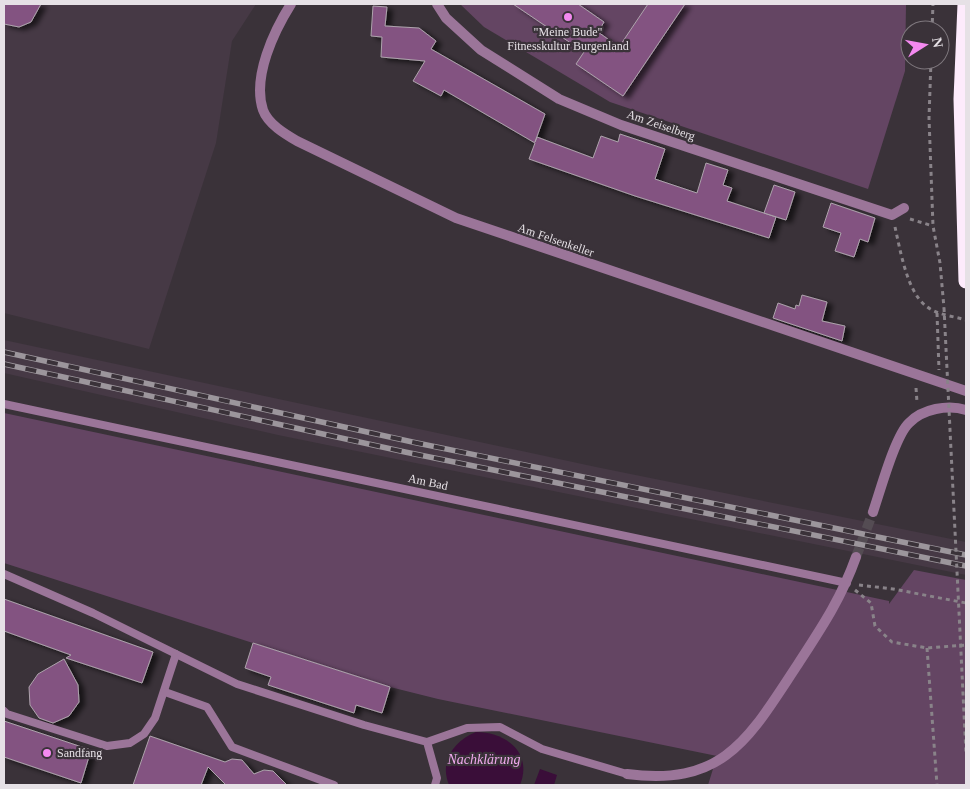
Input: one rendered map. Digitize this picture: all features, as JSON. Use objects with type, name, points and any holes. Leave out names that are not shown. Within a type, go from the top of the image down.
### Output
[{"type":"highway","points":[[965,4],[961,99],[966,281]]},
{"type":"street","name":"Am Felsenkeller","points":[[291,4],[279,23],[262,68],[261,92],[263,110],[284,133],[297,141],[456,218],[966,391]]},
{"type":"street","name":"Am Zeiselberg","points":[[437,4],[446,18],[480,50],[559,99],[621,125],[892,215]]},
{"type":"street","points":[[892,215],[904,208]]},
{"type":"street","points":[[873,512],[900,437],[908,424],[920,414],[940,408],[966,410]]},
{"type":"street","points":[[627,774],[650,777],[696,770],[719,761],[736,748],[764,717],[832,614],[847,583],[856,557]]},
{"type":"lane","name":"Am Bad","points":[[4,404],[847,583]]},
{"type":"lane","points":[[4,574],[93,613],[237,684],[364,725],[427,742],[467,728],[500,727],[542,748],[627,774]]},
{"type":"lane","points":[[4,711],[7,714],[95,743],[118,746],[130,743],[144,734],[155,718],[176,654]]},
{"type":"lane","points":[[165,692],[207,708],[232,747],[334,785]]},
{"type":"lane","points":[[427,742],[436,778],[435,785]]},
{"type":"path","points":[[932,20],[933,4]]},
{"type":"path","points":[[931,70],[929,118],[933,226],[940,263],[944,308],[966,754]]},
{"type":"path","points":[[892,215],[903,264],[924,306],[937,313],[966,320]]},
{"type":"path","points":[[937,313],[940,382]]},
{"type":"path","points":[[916,375],[916,397],[920,414]]},
{"type":"path","points":[[847,583],[893,589],[966,604]]},
{"type":"path","points":[[847,583],[871,604],[875,626],[892,642],[927,648],[966,646]]},
{"type":"path","points":[[927,648],[936,785]]},
{"type":"shaded area","points":[[4,4],[256,4],[232,41],[216,143],[149,349],[4,313]]},
{"type":"shaded area","points":[[460,4],[906,4],[906,20],[900,20],[900,70],[905,71],[868,189],[610,102],[484,27]]},
{"type":"shaded area","points":[[4,340],[596,467],[966,542],[966,575],[278,435],[4,373]]},
{"type":"shaded area","points":[[4,413],[889,601],[889,604],[914,570],[966,580],[966,785],[708,785],[717,756],[438,699],[390,687],[4,563]]},
{"type":"water","name":"Nachklärung","points":[[476,732],[497,736],[507,740],[514,746],[520,754],[523,763],[520,785],[449,785],[446,768],[450,753],[461,741]]},
{"type":"water","points":[[540,769],[557,775],[554,785],[534,785]]},
{"type":"building","points":[[4,4],[41,4],[31,22],[19,27],[4,24]]},
{"type":"building","points":[[513,4],[578,4],[604,22],[598,32],[619,47],[648,4],[685,4],[623,96],[576,64],[584,52]]},
{"type":"building","points":[[373,6],[387,7],[385,26],[419,28],[436,41],[431,49],[545,114],[535,142],[537,137],[593,158],[601,136],[618,142],[620,134],[665,149],[655,179],[697,193],[706,163],[728,170],[723,185],[732,188],[727,201],[776,217],[769,238],[635,196],[529,159],[535,143],[444,90],[441,96],[413,81],[425,61],[381,57],[382,37],[371,36]]},
{"type":"building","points":[[774,185],[795,192],[786,220],[764,213]]},
{"type":"building","points":[[831,203],[875,218],[868,242],[860,239],[854,257],[835,251],[841,233],[823,227]]},
{"type":"building","points":[[802,295],[827,302],[822,321],[845,326],[842,341],[773,318],[778,303],[795,309],[796,305],[799,306]]},
{"type":"building","points":[[4,599],[153,652],[142,683],[66,658],[71,655],[4,631]]},
{"type":"building","points":[[253,643],[390,687],[382,713],[356,705],[354,713],[268,685],[271,677],[245,668]]},
{"type":"building","points":[[64,659],[78,685],[79,702],[69,716],[53,723],[39,718],[30,705],[29,687],[38,674]]},
{"type":"building","name":"Sandfang","points":[[4,721],[91,750],[81,783],[4,757]]},
{"type":"building","points":[[150,736],[225,762],[232,759],[242,760],[254,774],[264,770],[273,771],[287,785],[226,785],[208,767],[201,785],[133,785]]},
{"type":"tunnel","points":[[856,557],[873,512]]},
{"type":"railway","points":[[4,352],[417,443],[966,555]]},
{"type":"railway","points":[[4,364],[405,452],[966,566]]},
{"type":"place","name":"\"Meine Bude\" Fitnesskultur Burgenland","points":[[568,17]]},
{"type":"place","name":"Sandfang","points":[[47,753]]}]
